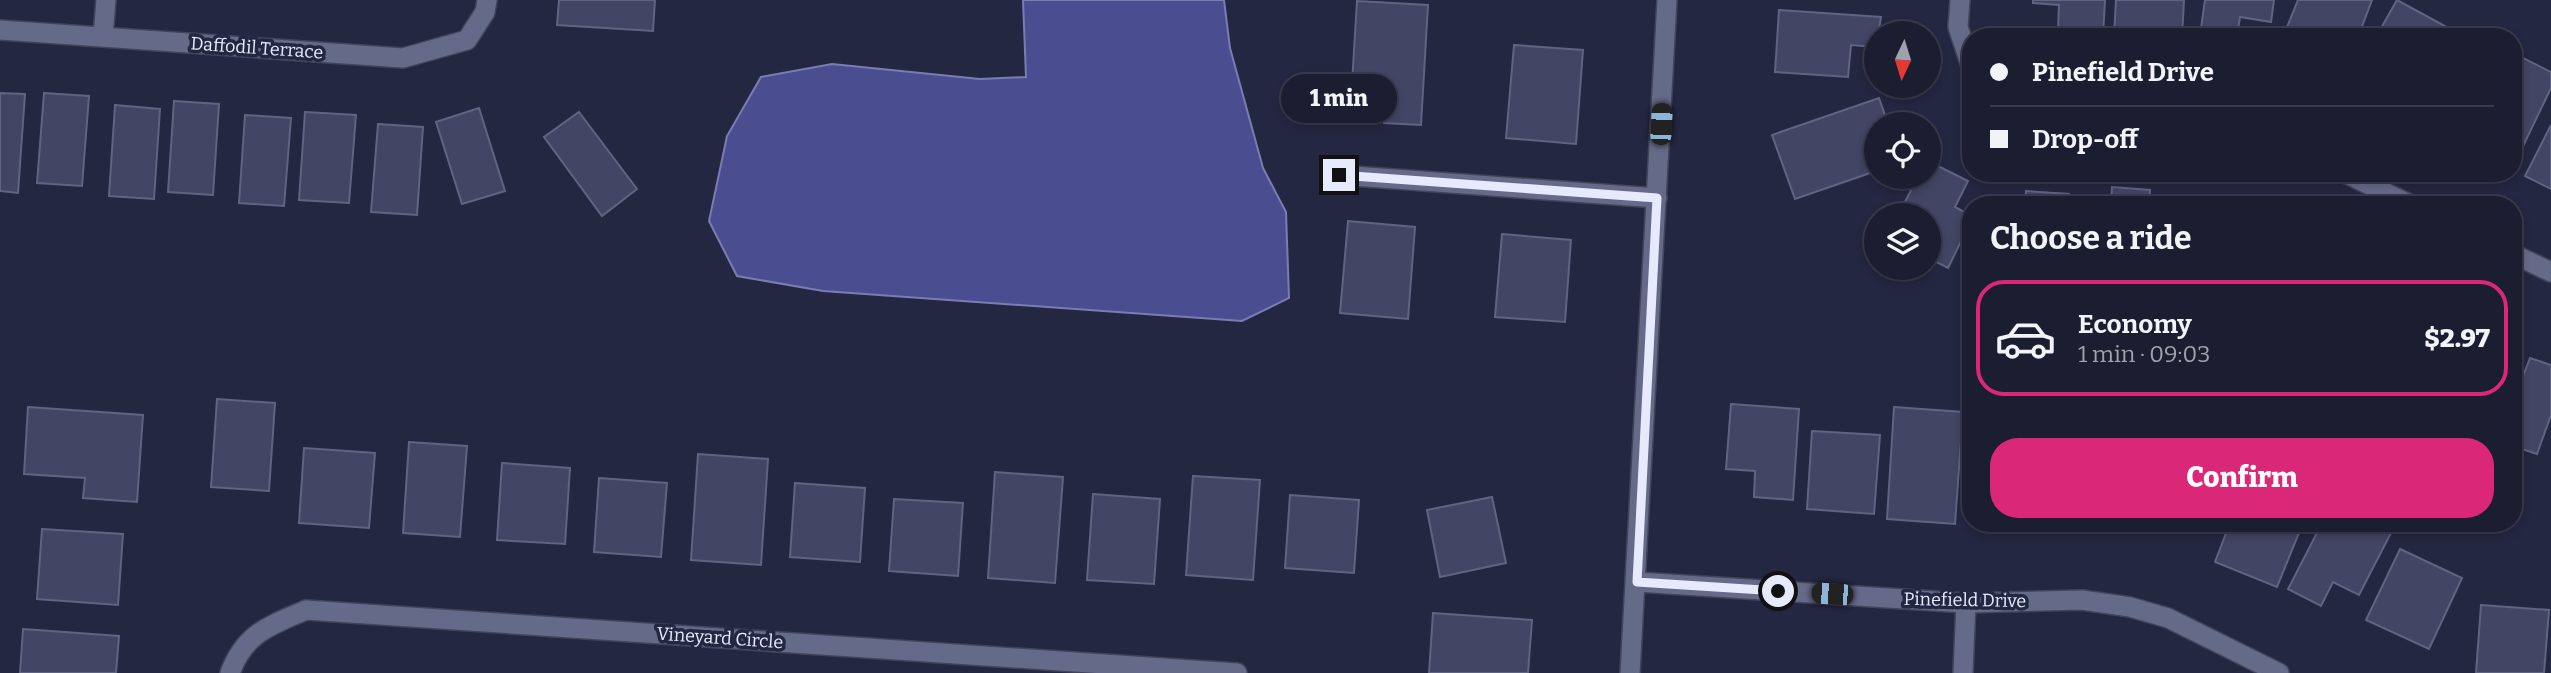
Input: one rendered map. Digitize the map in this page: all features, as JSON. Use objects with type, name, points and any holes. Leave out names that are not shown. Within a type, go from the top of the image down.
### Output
[{"type":"street","points":[[103,37],[106,0]]},
{"type":"street","name":"Daffodil Terrace","points":[[0,30],[403,58],[467,40],[485,12],[486,0]]},
{"type":"street","points":[[1630,673],[1667,0]]},
{"type":"street","points":[[1960,0],[1958,27],[1962,39]]},
{"type":"street","points":[[1339,175],[1657,198]]},
{"type":"street","points":[[2364,182],[2393,196]]},
{"type":"street","points":[[2522,258],[2551,272]]},
{"type":"street","name":"Pinefield Drive","points":[[1637,582],[1966,603],[2082,600],[2130,607],[2168,618],[2279,673]]},
{"type":"street","points":[[1963,673],[1966,603]]},
{"type":"street","name":"Vineyard Circle","points":[[230,673],[238,651],[251,640],[267,628],[306,610],[1237,673]]},
{"type":"water","points":[[1023,0],[1224,0],[1230,48],[1263,168],[1286,212],[1289,298],[1242,321],[823,291],[737,276],[709,221],[727,136],[761,77],[832,64],[980,79],[1026,77]]},
{"type":"building","points":[[559,0],[655,0],[653,31],[557,25]]},
{"type":"building","points":[[2033,0],[2105,0],[2103,28],[2058,28],[2059,5],[2033,3]]},
{"type":"building","points":[[2116,0],[2184,0],[2182,28],[2114,28]]},
{"type":"building","points":[[2205,0],[2274,0],[2271,22],[2240,17],[2238,28],[2201,28]]},
{"type":"building","points":[[2298,0],[2372,0],[2361,28],[2287,28]]},
{"type":"building","points":[[2397,0],[2448,28],[2381,28]]},
{"type":"building","points":[[1357,1],[1428,5],[1421,125],[1384,123],[1386,102],[1351,100]]},
{"type":"building","points":[[1779,10],[1881,17],[1880,21],[1864,21],[1864,46],[1851,45],[1848,77],[1775,72]]},
{"type":"building","points":[[1514,45],[1583,50],[1576,144],[1506,138]]},
{"type":"building","points":[[2522,58],[2551,72],[2551,88],[2522,148]]},
{"type":"building","points":[[0,93],[25,94],[18,193],[0,191]]},
{"type":"building","points":[[44,93],[89,96],[82,186],[37,183]]},
{"type":"building","points":[[1879,98],[1884,112],[1864,112],[1864,175],[1795,199],[1772,135]]},
{"type":"building","points":[[174,101],[219,104],[213,195],[168,192]]},
{"type":"building","points":[[115,105],[160,109],[154,199],[109,196]]},
{"type":"building","points":[[479,108],[505,191],[462,204],[436,122]]},
{"type":"building","points":[[305,112],[356,115],[349,203],[299,200]]},
{"type":"building","points":[[579,112],[637,189],[602,216],[544,137]]},
{"type":"building","points":[[245,115],[291,118],[284,206],[239,203]]},
{"type":"building","points":[[378,124],[423,127],[417,215],[371,212]]},
{"type":"building","points":[[2551,125],[2551,189],[2525,176]]},
{"type":"building","points":[[1941,168],[1962,178],[1962,182],[1968,182],[1955,207],[1962,211],[1962,239],[1948,268],[1941,264],[1941,203],[1904,203],[1912,189],[1941,189]]},
{"type":"building","points":[[2112,187],[2150,190],[2150,196],[2112,196]]},
{"type":"building","points":[[2026,191],[2069,194],[2069,196],[2026,196]]},
{"type":"building","points":[[1348,221],[1415,227],[1408,319],[1340,313]]},
{"type":"building","points":[[1502,234],[1571,240],[1565,322],[1495,317]]},
{"type":"building","points":[[2530,358],[2551,365],[2551,415],[2537,454],[2522,449],[2522,378]]},
{"type":"building","points":[[217,399],[275,403],[269,491],[211,487]]},
{"type":"building","points":[[1731,404],[1799,409],[1793,500],[1754,497],[1755,471],[1726,469]]},
{"type":"building","points":[[28,407],[143,415],[137,502],[83,498],[85,478],[24,474]]},
{"type":"building","points":[[1894,407],[1962,412],[1955,524],[1887,519]]},
{"type":"building","points":[[1812,431],[1880,435],[1874,514],[1807,509]]},
{"type":"building","points":[[409,442],[467,446],[460,537],[403,533]]},
{"type":"building","points":[[304,448],[375,453],[369,528],[299,523]]},
{"type":"building","points":[[698,454],[768,459],[761,565],[691,560]]},
{"type":"building","points":[[502,463],[570,468],[565,544],[497,540]]},
{"type":"building","points":[[995,472],[1063,477],[1055,583],[988,578]]},
{"type":"building","points":[[1193,476],[1260,480],[1253,580],[1186,575]]},
{"type":"building","points":[[599,478],[667,483],[661,557],[594,552]]},
{"type":"building","points":[[795,483],[865,488],[860,562],[790,557]]},
{"type":"building","points":[[1093,494],[1160,499],[1154,584],[1087,580]]},
{"type":"building","points":[[1290,495],[1359,500],[1354,573],[1285,568]]},
{"type":"building","points":[[1492,497],[1506,563],[1440,577],[1427,510]]},
{"type":"building","points":[[894,499],[963,503],[958,576],[889,571]]},
{"type":"building","points":[[42,529],[123,534],[118,605],[37,599]]},
{"type":"building","points":[[2227,532],[2299,532],[2277,587],[2215,562]]},
{"type":"building","points":[[2317,532],[2391,532],[2359,595],[2333,582],[2321,606],[2288,589]]},
{"type":"building","points":[[2400,549],[2462,578],[2429,649],[2366,620]]},
{"type":"building","points":[[2481,605],[2549,610],[2544,673],[2476,673]]},
{"type":"building","points":[[1433,613],[1532,620],[1528,673],[1429,673]]},
{"type":"building","points":[[23,629],[119,636],[116,673],[20,673]]},
{"type":"route","points":[[1339,175],[1657,198],[1637,582],[1778,591]]}]
